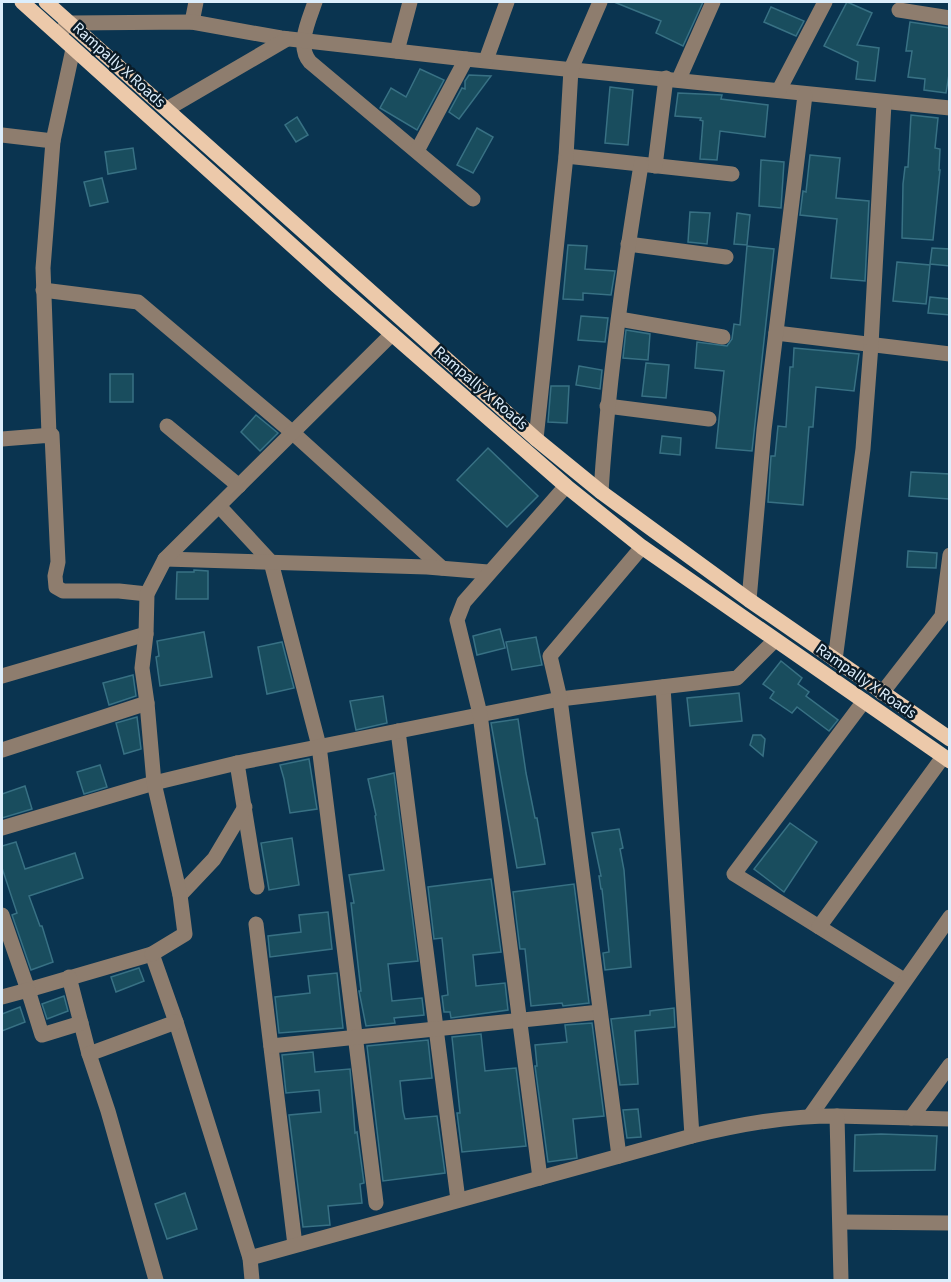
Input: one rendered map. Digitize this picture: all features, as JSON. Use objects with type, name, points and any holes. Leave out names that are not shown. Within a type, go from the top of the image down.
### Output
[{"type":"main road","name":"Rampally X Roads","points":[[22,2],[392,334],[566,486],[642,547],[946,759]]},
{"type":"main road","points":[[46,2],[536,439],[601,492],[749,600],[950,739]]},
{"type":"street","points":[[192,22],[196,2]]},
{"type":"street","points":[[315,2],[304,41],[304,54],[310,62],[473,199]]},
{"type":"street","points":[[397,51],[410,2]]},
{"type":"street","points":[[486,60],[507,2]]},
{"type":"street","points":[[536,439],[566,156],[571,69],[600,2]]},
{"type":"street","points":[[601,492],[607,406],[628,244],[672,79],[713,2]]},
{"type":"street","points":[[779,90],[825,2]]},
{"type":"street","points":[[899,10],[950,18]]},
{"type":"street","points":[[58,35],[70,23],[192,22],[304,41],[950,108]]},
{"type":"street","points":[[167,109],[287,39]]},
{"type":"street","points":[[73,49],[52,141],[43,290],[49,435],[52,435],[55,465],[58,562],[55,576],[56,587],[63,591],[119,591],[147,594]]},
{"type":"street","points":[[417,151],[466,59]]},
{"type":"street","points":[[749,600],[764,430],[805,94]]},
{"type":"street","points":[[836,660],[862,449],[871,345],[885,103]]},
{"type":"street","points":[[2,135],[52,141]]},
{"type":"street","points":[[566,156],[732,174]]},
{"type":"street","points":[[628,244],[726,257]]},
{"type":"street","points":[[43,290],[138,302],[293,433],[442,568]]},
{"type":"street","points":[[618,319],[723,337]]},
{"type":"street","points":[[776,333],[950,354]]},
{"type":"street","points":[[2,997],[152,954],[185,934],[180,895],[154,783],[142,668],[147,594],[165,559],[392,334]]},
{"type":"street","points":[[607,406],[709,419]]},
{"type":"street","points":[[167,426],[239,486]]},
{"type":"street","points":[[2,438],[49,435]]},
{"type":"street","points":[[540,1178],[480,714],[457,620],[464,602],[488,572],[566,486]]},
{"type":"street","points":[[219,506],[271,562],[319,746],[376,1203]]},
{"type":"street","points":[[620,1156],[560,699],[550,656],[642,547]]},
{"type":"street","points":[[882,693],[942,616],[950,555]]},
{"type":"street","points":[[165,559],[442,568],[488,572]]},
{"type":"street","points":[[2,676],[146,634]]},
{"type":"street","points":[[2,828],[154,783],[319,746],[560,699],[737,678],[775,640]]},
{"type":"street","points":[[663,687],[692,1136]]},
{"type":"street","points":[[864,701],[734,874],[904,980]]},
{"type":"street","points":[[2,750],[147,703]]},
{"type":"street","points":[[398,731],[458,1200]]},
{"type":"street","points":[[819,927],[946,759]]},
{"type":"street","points":[[237,763],[257,886]]},
{"type":"street","points":[[180,895],[214,859],[245,807]]},
{"type":"street","points":[[2,915],[42,1035],[81,1023]]},
{"type":"street","points":[[810,1116],[950,917]]},
{"type":"street","points":[[256,924],[295,1245]]},
{"type":"street","points":[[152,954],[176,1022],[250,1258],[252,1281]]},
{"type":"street","points":[[69,977],[89,1054],[108,1111],[156,1281]]},
{"type":"street","points":[[271,1046],[600,1012]]},
{"type":"street","points":[[89,1054],[176,1022]]},
{"type":"street","points":[[910,1118],[950,1065]]},
{"type":"street","points":[[250,1258],[692,1136],[753,1122],[810,1116],[950,1119]]},
{"type":"street","points":[[837,1116],[841,1281]]},
{"type":"street","points":[[841,1222],[950,1222]]},
{"type":"building","points":[[614,2],[703,2],[683,46],[656,33],[661,21]]},
{"type":"building","points":[[847,2],[872,13],[857,45],[879,48],[875,81],[856,79],[858,62],[824,46]]},
{"type":"building","points":[[771,7],[804,21],[796,36],[764,22]]},
{"type":"building","points":[[910,22],[950,28],[950,68],[946,93],[924,90],[925,79],[908,77],[912,51],[906,51]]},
{"type":"building","points":[[420,69],[444,80],[417,130],[380,108],[391,88],[406,97]]},
{"type":"building","points":[[469,75],[491,76],[459,119],[449,112],[462,88],[465,89],[465,81]]},
{"type":"building","points":[[610,87],[633,90],[628,145],[605,143]]},
{"type":"building","points":[[678,93],[722,95],[721,99],[768,105],[765,137],[720,131],[717,160],[700,159],[703,121],[700,120],[701,118],[675,116]]},
{"type":"building","points":[[911,115],[938,118],[935,148],[940,149],[940,170],[933,240],[902,238],[903,184],[905,167],[908,167]]},
{"type":"building","points":[[297,117],[308,135],[296,142],[285,125]]},
{"type":"building","points":[[477,128],[493,137],[473,173],[457,165]]},
{"type":"building","points":[[133,148],[136,169],[108,174],[105,152]]},
{"type":"building","points":[[810,155],[840,158],[836,198],[869,201],[865,281],[831,278],[837,219],[800,215],[803,191],[806,192]]},
{"type":"building","points":[[761,160],[784,162],[781,208],[759,206]]},
{"type":"building","points":[[102,178],[108,202],[90,206],[84,182]]},
{"type":"building","points":[[690,212],[710,213],[707,244],[688,242]]},
{"type":"building","points":[[737,213],[750,215],[747,245],[734,244]]},
{"type":"building","points":[[568,245],[587,246],[585,269],[615,271],[611,295],[583,293],[583,300],[563,299]]},
{"type":"building","points":[[747,246],[774,249],[752,451],[716,448],[724,371],[695,368],[697,342],[727,346],[732,339],[734,324],[740,325]]},
{"type":"building","points":[[932,248],[950,249],[950,266],[930,264]]},
{"type":"building","points":[[897,262],[930,265],[926,304],[893,301]]},
{"type":"building","points":[[930,297],[950,299],[950,315],[928,313]]},
{"type":"building","points":[[581,316],[608,318],[605,342],[578,340]]},
{"type":"building","points":[[626,330],[650,334],[648,360],[623,358]]},
{"type":"building","points":[[794,348],[859,354],[854,391],[816,387],[813,427],[809,427],[803,505],[768,502],[771,456],[775,456],[778,426],[786,427],[790,367],[793,367]]},
{"type":"building","points":[[646,363],[669,365],[666,398],[642,396]]},
{"type":"building","points":[[579,366],[602,370],[600,389],[576,385]]},
{"type":"building","points":[[110,374],[133,374],[133,402],[110,402]]},
{"type":"building","points":[[551,386],[569,386],[567,423],[548,422]]},
{"type":"building","points":[[256,415],[278,433],[260,451],[241,432]]},
{"type":"building","points":[[662,436],[681,438],[680,455],[660,453]]},
{"type":"building","points":[[488,448],[538,496],[507,527],[457,480]]},
{"type":"building","points":[[911,472],[950,474],[949,499],[909,496]]},
{"type":"building","points":[[908,551],[937,553],[936,568],[907,567]]},
{"type":"building","points":[[194,570],[208,571],[208,599],[176,599],[177,572],[194,572]]},
{"type":"building","points":[[500,629],[505,648],[477,655],[473,636]]},
{"type":"building","points":[[204,632],[212,677],[160,686],[156,657],[159,656],[157,641]]},
{"type":"building","points":[[536,637],[542,665],[512,670],[506,642]]},
{"type":"building","points":[[282,642],[294,688],[267,694],[258,647]]},
{"type":"building","points":[[781,661],[802,678],[798,684],[809,692],[806,696],[838,720],[829,731],[797,707],[792,713],[770,698],[774,692],[763,684]]},
{"type":"building","points":[[133,675],[136,696],[109,705],[103,683]]},
{"type":"building","points":[[739,693],[742,721],[690,726],[687,698]]},
{"type":"building","points":[[383,696],[387,723],[356,730],[350,701]]},
{"type":"building","points":[[137,717],[141,749],[124,754],[116,723]]},
{"type":"building","points":[[518,719],[526,773],[545,864],[517,868],[491,723]]},
{"type":"building","points":[[753,735],[761,735],[765,739],[763,756],[750,745]]},
{"type":"building","points":[[309,759],[317,809],[290,813],[280,765]]},
{"type":"building","points":[[100,765],[107,787],[84,794],[77,772]]},
{"type":"building","points":[[394,773],[418,961],[388,964],[392,1001],[422,998],[424,1015],[394,1018],[395,1023],[366,1026],[359,991],[361,991],[351,903],[354,903],[349,875],[384,870],[368,779]]},
{"type":"building","points":[[25,786],[32,809],[2,818],[2,794]]},
{"type":"building","points":[[790,823],[817,842],[784,892],[754,869]]},
{"type":"building","points":[[619,829],[623,848],[620,849],[624,870],[631,967],[605,970],[603,953],[609,952],[599,876],[601,876],[592,833]]},
{"type":"building","points":[[292,838],[299,885],[269,890],[261,843]]},
{"type":"building","points":[[16,842],[25,869],[75,853],[83,878],[29,896],[40,926],[42,926],[53,962],[31,970],[12,915],[17,913],[2,868],[2,846]]},
{"type":"building","points":[[491,879],[501,952],[473,955],[476,986],[505,983],[508,1010],[451,1018],[450,1012],[444,1012],[442,996],[448,995],[442,938],[434,939],[428,887]]},
{"type":"building","points":[[574,884],[589,1003],[531,1006],[525,949],[520,949],[513,892]]},
{"type":"building","points":[[328,912],[332,949],[270,957],[268,936],[301,932],[299,915]]},
{"type":"building","points":[[139,968],[144,981],[116,992],[111,977]]},
{"type":"building","points":[[337,973],[343,1028],[279,1033],[275,997],[310,993],[308,976]]},
{"type":"building","points":[[64,996],[68,1011],[47,1019],[42,1004]]},
{"type":"building","points":[[20,1007],[25,1022],[2,1031],[2,1014]]},
{"type":"building","points":[[674,1008],[675,1027],[635,1031],[638,1084],[620,1085],[611,1019],[650,1015],[650,1011]]},
{"type":"building","points":[[592,1023],[604,1116],[573,1119],[577,1158],[548,1162],[535,1066],[537,1066],[535,1045],[567,1042],[565,1025]]},
{"type":"building","points":[[481,1034],[485,1071],[516,1068],[526,1146],[462,1152],[452,1037]]},
{"type":"building","points":[[428,1040],[432,1078],[400,1081],[403,1111],[405,1119],[437,1116],[445,1173],[383,1181],[367,1046]]},
{"type":"building","points":[[313,1052],[315,1072],[350,1069],[355,1133],[357,1132],[364,1183],[360,1184],[362,1203],[328,1206],[330,1225],[303,1227],[289,1115],[321,1112],[319,1090],[286,1093],[282,1055]]},
{"type":"building","points":[[638,1109],[641,1137],[627,1138],[623,1110]]},
{"type":"building","points":[[855,1135],[937,1136],[935,1170],[854,1171]]},
{"type":"building","points":[[185,1193],[197,1229],[167,1239],[155,1204]]}]
